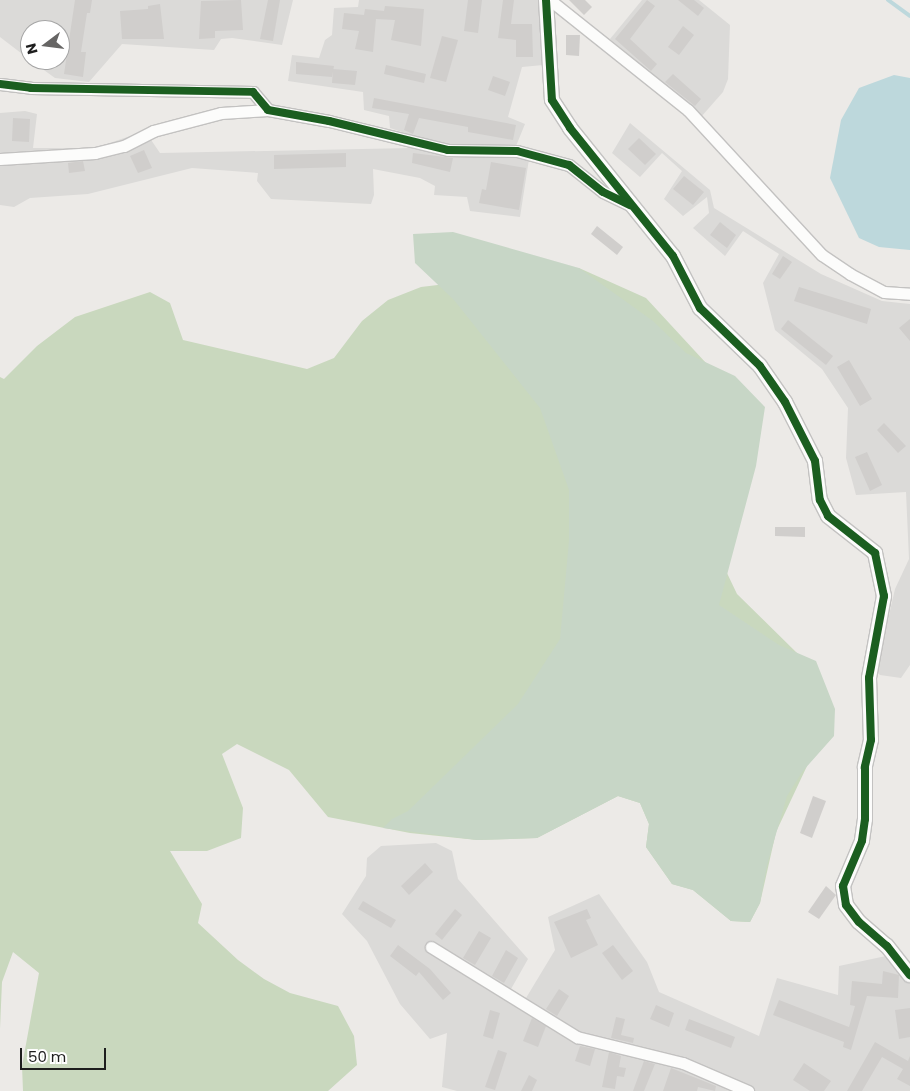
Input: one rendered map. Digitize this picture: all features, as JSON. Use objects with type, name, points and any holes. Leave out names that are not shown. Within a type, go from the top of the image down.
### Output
[{"type":"street","points":[[546,0],[552,100],[630,205],[673,256],[700,308],[760,366],[786,402],[815,462],[820,500],[828,516],[875,553],[884,596],[870,678],[871,732],[864,767],[865,819],[862,841],[843,886],[846,905],[854,916],[886,946],[910,975]]},
{"type":"street","points":[[550,0],[688,110],[822,255],[850,274],[884,292],[910,294]]},
{"type":"street","points":[[0,84],[31,88],[253,92],[268,110]]},
{"type":"street","points":[[0,159],[95,153],[124,146],[153,131],[221,113],[268,110],[329,121],[448,150],[517,151],[569,165],[603,192],[630,205]]},
{"type":"street","points":[[431,947],[577,1037],[682,1063],[748,1091]]},
{"type":"shaded area","points":[[0,0],[293,0],[282,45],[232,38],[221,39],[214,50],[122,44],[89,82],[55,78],[44,70],[70,70],[70,20],[20,20],[20,52],[0,37]]},
{"type":"shaded area","points":[[359,0],[539,0],[545,60],[543,65],[522,67],[508,117],[525,124],[516,146],[446,145],[414,136],[390,128],[389,116],[364,110],[363,92],[288,81],[292,55],[319,58],[325,40],[332,35],[334,8],[358,7]]},
{"type":"shaded area","points":[[642,0],[699,0],[730,25],[728,79],[723,92],[701,117],[610,39]]},
{"type":"shaded area","points":[[25,111],[37,114],[33,148],[95,148],[145,131],[160,153],[411,148],[529,159],[520,217],[470,211],[467,197],[434,195],[435,186],[420,178],[373,169],[374,195],[371,204],[271,199],[257,181],[258,173],[192,168],[88,194],[30,198],[14,207],[0,205],[0,113]]},
{"type":"shaded area","points":[[630,123],[710,190],[714,208],[821,274],[882,301],[910,304],[910,665],[901,678],[880,675],[876,672],[895,589],[909,559],[906,492],[856,495],[846,458],[848,408],[822,369],[775,330],[763,283],[779,254],[743,231],[725,256],[693,228],[709,213],[707,197],[683,216],[664,199],[682,171],[662,153],[640,177],[612,153]]},
{"type":"shaded area","points":[[436,843],[452,851],[458,879],[528,959],[511,989],[526,998],[555,950],[548,917],[599,894],[647,962],[659,992],[759,1036],[777,978],[838,995],[839,966],[886,956],[898,966],[910,984],[910,1091],[457,1091],[442,1087],[447,1033],[430,1039],[400,1004],[367,941],[342,914],[366,876],[367,858],[381,846]]},
{"type":"green space","points":[[453,232],[579,268],[653,321],[686,353],[735,376],[765,407],[756,466],[719,605],[779,645],[816,661],[835,709],[834,736],[802,772],[787,796],[767,865],[760,903],[750,922],[731,921],[693,890],[672,884],[646,847],[649,824],[640,803],[618,796],[537,838],[477,840],[383,828],[392,819],[408,811],[518,704],[560,639],[569,540],[569,490],[540,408],[454,300],[415,263],[413,234]]},
{"type":"green space","points":[[579,268],[646,298],[706,363],[741,513],[726,571],[737,594],[798,654],[807,766],[776,832],[760,903],[750,922],[731,921],[693,890],[672,884],[646,847],[649,824],[640,803],[618,796],[537,838],[477,840],[410,833],[328,817],[289,770],[237,744],[222,754],[243,808],[241,838],[207,851],[170,851],[202,904],[198,923],[238,960],[264,979],[290,993],[338,1006],[354,1036],[357,1065],[328,1091],[23,1091],[22,1066],[39,973],[13,952],[2,982],[0,1029],[0,377],[4,379],[37,346],[75,317],[150,292],[170,303],[183,340],[307,369],[334,358],[362,321],[388,300],[421,287]]},
{"type":"water","points":[[894,75],[910,78],[910,250],[879,247],[859,238],[830,178],[841,120],[859,88]]},
{"type":"building","points":[[75,0],[92,0],[90,13],[87,13],[81,52],[86,52],[83,77],[64,74],[65,70],[70,70],[70,34]]},
{"type":"building","points":[[241,0],[243,30],[215,31],[215,38],[199,39],[201,1]]},
{"type":"building","points":[[268,0],[280,0],[273,41],[260,39]]},
{"type":"building","points":[[468,0],[482,0],[478,33],[464,31]]},
{"type":"building","points":[[503,0],[514,0],[511,24],[532,24],[533,57],[516,57],[516,40],[498,38]]},
{"type":"building","points":[[569,0],[585,0],[592,7],[584,15]]},
{"type":"building","points":[[647,0],[655,6],[630,39],[657,64],[651,71],[615,39]]},
{"type":"building","points":[[678,0],[694,0],[704,8],[698,16]]},
{"type":"building","points":[[160,4],[164,39],[122,39],[120,11],[148,9],[148,6]]},
{"type":"building","points":[[385,6],[424,9],[421,46],[391,40],[395,20],[376,19],[373,52],[355,49],[359,31],[342,29],[344,13],[364,15],[365,9],[384,11]]},
{"type":"building","points":[[683,26],[694,35],[679,55],[668,47]]},
{"type":"building","points":[[566,35],[580,35],[579,56],[566,55]]},
{"type":"building","points":[[442,36],[458,40],[446,82],[430,78]]},
{"type":"building","points":[[296,62],[334,66],[332,77],[296,74]]},
{"type":"building","points":[[386,65],[426,74],[424,83],[384,74]]},
{"type":"building","points":[[333,69],[357,71],[355,85],[332,83]]},
{"type":"building","points":[[673,74],[701,99],[695,106],[665,82]]},
{"type":"building","points":[[493,76],[510,82],[505,96],[488,90]]},
{"type":"building","points":[[374,98],[516,125],[513,140],[468,132],[468,127],[419,118],[413,134],[404,130],[409,114],[372,108]]},
{"type":"building","points":[[13,118],[30,119],[29,142],[12,141]]},
{"type":"building","points":[[639,138],[656,154],[645,165],[628,149]]},
{"type":"building","points":[[144,150],[152,168],[138,173],[130,156]]},
{"type":"building","points":[[346,153],[346,167],[274,169],[274,155]]},
{"type":"building","points":[[413,153],[453,158],[450,172],[412,163]]},
{"type":"building","points":[[83,161],[85,171],[69,173],[68,163]]},
{"type":"building","points":[[491,162],[526,168],[519,210],[479,203],[482,189],[486,190]]},
{"type":"building","points":[[684,176],[704,192],[693,205],[673,189]]},
{"type":"building","points":[[720,222],[736,235],[727,248],[710,235]]},
{"type":"building","points":[[597,226],[623,247],[617,255],[591,234]]},
{"type":"building","points":[[783,256],[792,262],[780,279],[772,274]]},
{"type":"building","points":[[799,287],[871,309],[867,324],[794,301]]},
{"type":"building","points":[[910,319],[910,341],[899,328]]},
{"type":"building","points":[[788,320],[833,356],[826,365],[781,329]]},
{"type":"building","points":[[849,360],[872,399],[860,406],[837,367]]},
{"type":"building","points":[[884,423],[906,446],[898,453],[877,430]]},
{"type":"building","points":[[867,452],[882,485],[870,491],[855,457]]},
{"type":"building","points":[[775,527],[805,527],[805,537],[775,536]]},
{"type":"building","points":[[813,796],[826,801],[812,838],[800,833]]},
{"type":"building","points":[[425,863],[433,872],[409,895],[401,886]]},
{"type":"building","points":[[826,886],[836,895],[819,919],[808,912]]},
{"type":"building","points":[[363,901],[396,920],[391,928],[358,909]]},
{"type":"building","points":[[455,909],[462,915],[442,940],[435,934]]},
{"type":"building","points":[[587,909],[591,918],[586,920],[598,945],[571,958],[554,922]]},
{"type":"building","points":[[479,931],[491,938],[475,965],[463,958]]},
{"type":"building","points":[[398,945],[430,969],[451,993],[443,1000],[419,972],[416,976],[390,956]]},
{"type":"building","points":[[613,945],[633,971],[622,980],[602,953]]},
{"type":"building","points":[[506,950],[518,958],[504,983],[492,976]]},
{"type":"building","points":[[883,971],[899,975],[898,998],[867,996],[851,1050],[843,1047],[844,1042],[773,1015],[779,1000],[849,1027],[855,1006],[850,1005],[852,981],[882,984]]},
{"type":"building","points":[[559,989],[569,996],[557,1016],[546,1009]]},
{"type":"building","points":[[656,1005],[674,1013],[669,1027],[650,1019]]},
{"type":"building","points":[[910,1008],[910,1037],[899,1039],[895,1010]]},
{"type":"building","points":[[490,1010],[500,1013],[493,1039],[483,1036]]},
{"type":"building","points":[[616,1017],[625,1019],[621,1035],[634,1038],[633,1043],[611,1038]]},
{"type":"building","points":[[532,1018],[546,1026],[538,1047],[523,1041]]},
{"type":"building","points":[[689,1019],[735,1037],[731,1048],[685,1030]]},
{"type":"building","points":[[875,1042],[908,1061],[910,1056],[910,1086],[897,1079],[903,1069],[882,1057],[862,1091],[847,1091]]},
{"type":"building","points":[[580,1046],[595,1049],[590,1066],[575,1061]]},
{"type":"building","points":[[498,1050],[507,1053],[495,1090],[485,1087]]},
{"type":"building","points":[[609,1052],[621,1056],[619,1067],[626,1068],[624,1077],[617,1076],[615,1089],[602,1087]]},
{"type":"building","points":[[644,1061],[655,1064],[644,1091],[633,1091]]},
{"type":"building","points":[[804,1063],[831,1081],[824,1091],[810,1091],[793,1080]]},
{"type":"building","points":[[671,1068],[716,1086],[715,1091],[698,1087],[697,1091],[663,1091]]},
{"type":"building","points":[[529,1075],[537,1080],[532,1091],[521,1091]]},
{"type":"waterway","points":[[888,0],[910,16]]},
{"type":"cycle path","points":[[546,0],[552,100],[570,128],[673,256],[700,308],[760,366],[785,402],[815,461],[820,500],[828,516],[875,553],[884,596],[869,678],[871,740],[865,767],[865,819],[862,841],[843,886],[846,905],[859,922],[887,946],[910,975]]},
{"type":"cycle path","points":[[0,84],[31,88],[253,92],[268,110],[329,121],[448,150],[517,151],[569,165],[603,192],[630,205]]}]
